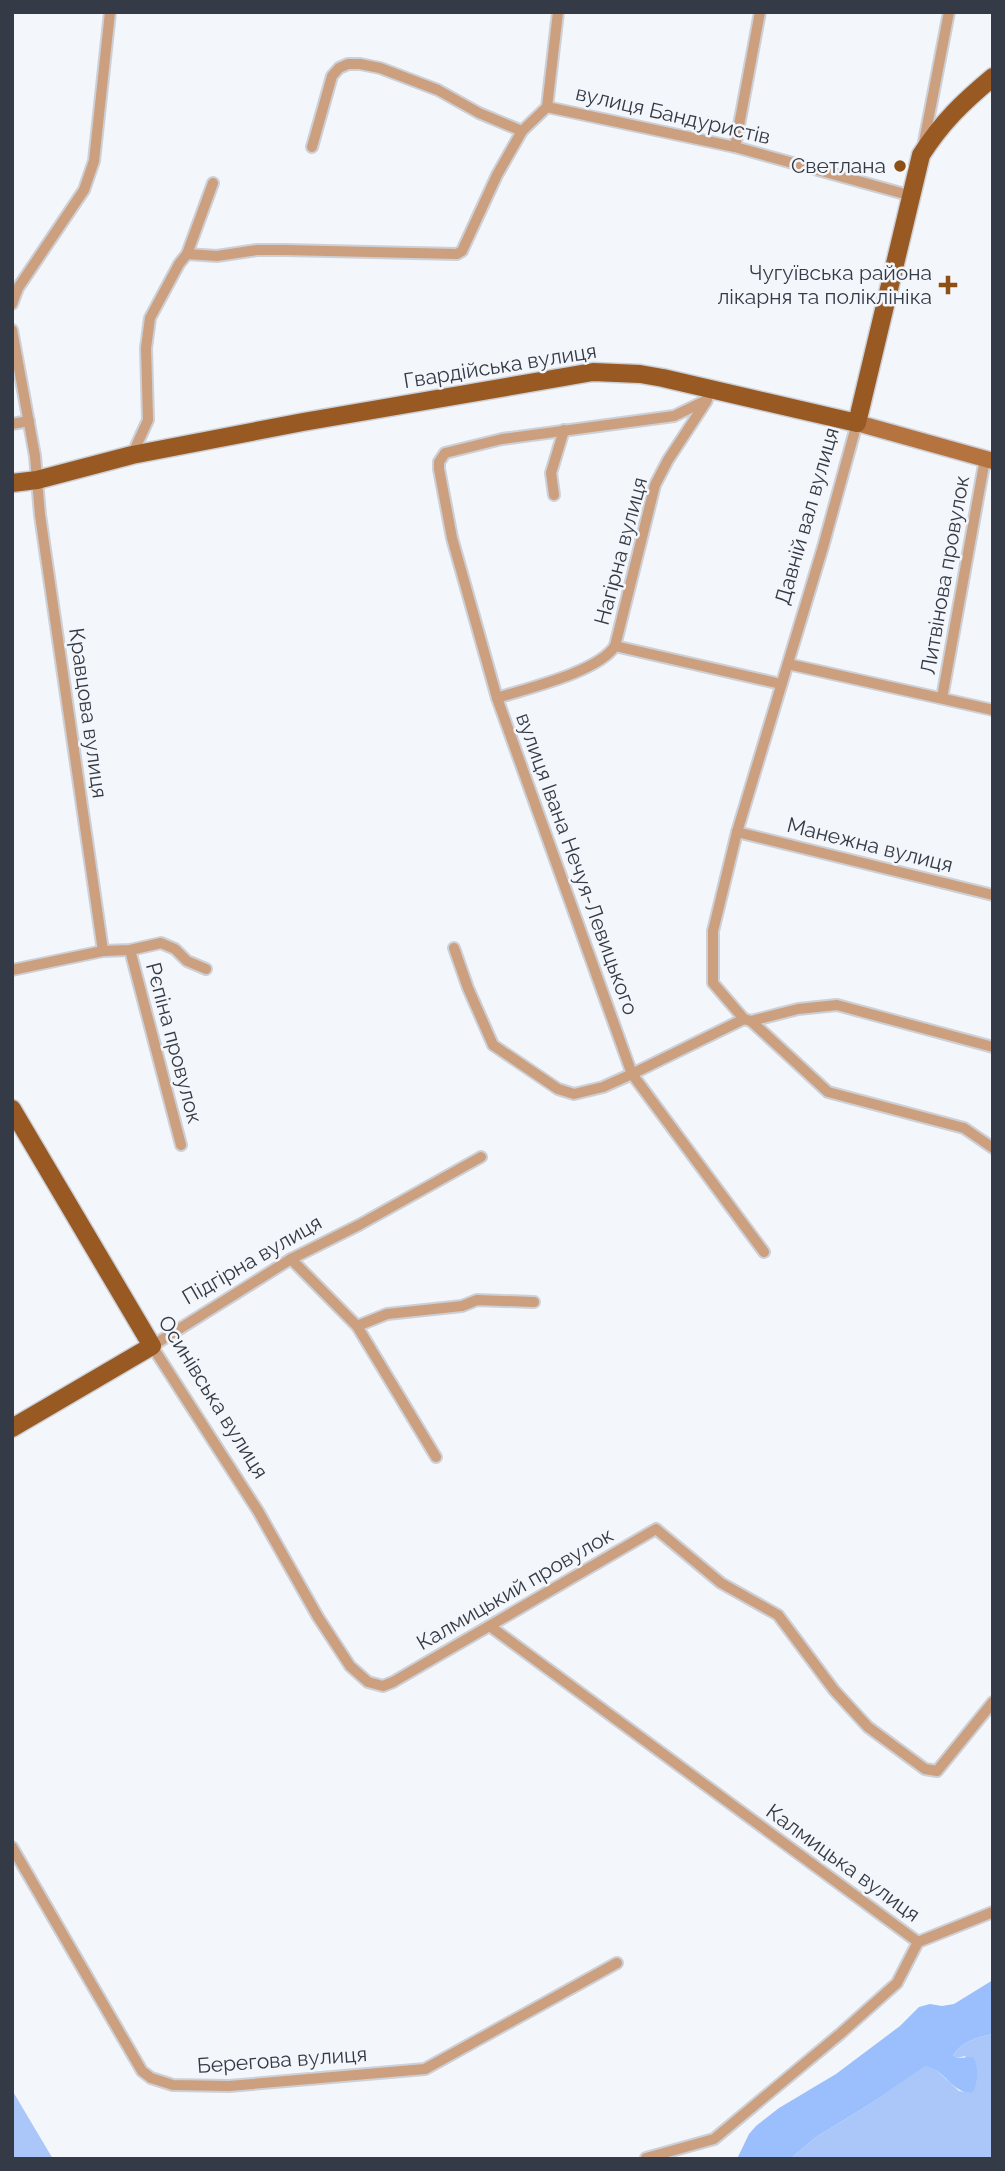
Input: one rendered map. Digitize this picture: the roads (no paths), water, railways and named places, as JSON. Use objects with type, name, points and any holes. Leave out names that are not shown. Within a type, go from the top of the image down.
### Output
[{"type":"main road","points":[[922,155],[938,128],[961,103],[993,77]]},
{"type":"main road","name":"Давній вал вулиця","points":[[857,423],[922,155]]},
{"type":"main road","name":"Гвардійська вулиця","points":[[12,483],[37,480],[132,455],[570,374],[640,374],[710,396],[857,423]]},
{"type":"main road","name":"Осинівська вулиця","points":[[12,1109],[152,1346]]},
{"type":"main road","name":"Підгірна вулиця","points":[[12,1427],[152,1346]]},
{"type":"street","points":[[12,304],[18,288],[90,176],[94,161],[110,12]]},
{"type":"street","points":[[187,254],[224,255],[257,250],[457,254],[462,251],[497,175],[522,131],[547,107],[558,12]]},
{"type":"street","points":[[735,147],[760,12]]},
{"type":"street","name":"Давній вал вулиця","points":[[922,155],[949,12]]},
{"type":"street","points":[[312,147],[332,76],[339,68],[348,64],[380,68],[438,90],[479,113],[522,131]]},
{"type":"street","name":"вулиця Бандуристів","points":[[547,107],[735,147],[912,195]]},
{"type":"street","points":[[132,455],[148,420],[146,348],[150,318],[167,284],[187,254],[213,183]]},
{"type":"street","name":"Кравцова вулиця","points":[[12,330],[29,421],[40,515],[103,951]]},
{"type":"street","points":[[554,495],[551,473],[564,430],[674,416],[710,396]]},
{"type":"street","name":"Нагірна вулиця","points":[[497,698],[592,666],[609,655],[615,646],[655,485],[710,396]]},
{"type":"street","points":[[12,424],[29,421]]},
{"type":"street","name":"Давній вал вулиця","points":[[857,423],[789,664],[737,832],[713,931],[713,983],[747,1020],[828,1092],[964,1128],[993,1148]]},
{"type":"street","name":"Гвардійська вулиця","points":[[857,423],[989,460]]},
{"type":"street","name":"вулиця Івана Нечуя-Левицького","points":[[564,430],[502,439],[445,453],[439,463],[442,496],[452,538],[497,698],[632,1074],[764,1252]]},
{"type":"street","name":"Литвінова провулок","points":[[942,698],[989,460]]},
{"type":"street","points":[[615,646],[781,684]]},
{"type":"street","points":[[789,664],[993,710]]},
{"type":"street","name":"Манежна вулиця","points":[[737,832],[993,895]]},
{"type":"street","points":[[12,970],[103,951],[166,944],[187,961],[206,969]]},
{"type":"street","points":[[454,948],[493,1045],[558,1089],[574,1094],[603,1087],[747,1020],[798,1009],[837,1005],[993,1047]]},
{"type":"street","name":"Рєпіна провулок","points":[[130,950],[181,1145]]},
{"type":"street","name":"Підгірна вулиця","points":[[152,1346],[291,1259],[359,1225],[481,1157]]},
{"type":"street","points":[[291,1259],[357,1326],[436,1457]]},
{"type":"street","points":[[357,1326],[387,1314],[463,1306],[477,1300],[534,1302]]},
{"type":"street","name":"Осинівська вулиця","points":[[152,1346],[258,1511],[318,1617],[350,1666],[368,1682],[383,1686],[393,1682]]},
{"type":"street","name":"Калмицький провулок","points":[[393,1682],[656,1529],[721,1583],[778,1615],[834,1690],[868,1727],[925,1769],[937,1771],[993,1702]]},
{"type":"street","name":"Калмицька вулиця","points":[[491,1627],[918,1942],[897,1983],[714,2139],[646,2158]]},
{"type":"street","name":"Берегова вулиця","points":[[12,1847],[142,2071],[151,2078],[173,2085],[229,2086],[425,2069],[617,1963]]},
{"type":"street","points":[[918,1942],[993,1912]]},
{"type":"place","name":"Светлана","points":[[900,166]]},
{"type":"place","name":"Чугуївська района лікарня та поліклініка","points":[[948,285]]}]
